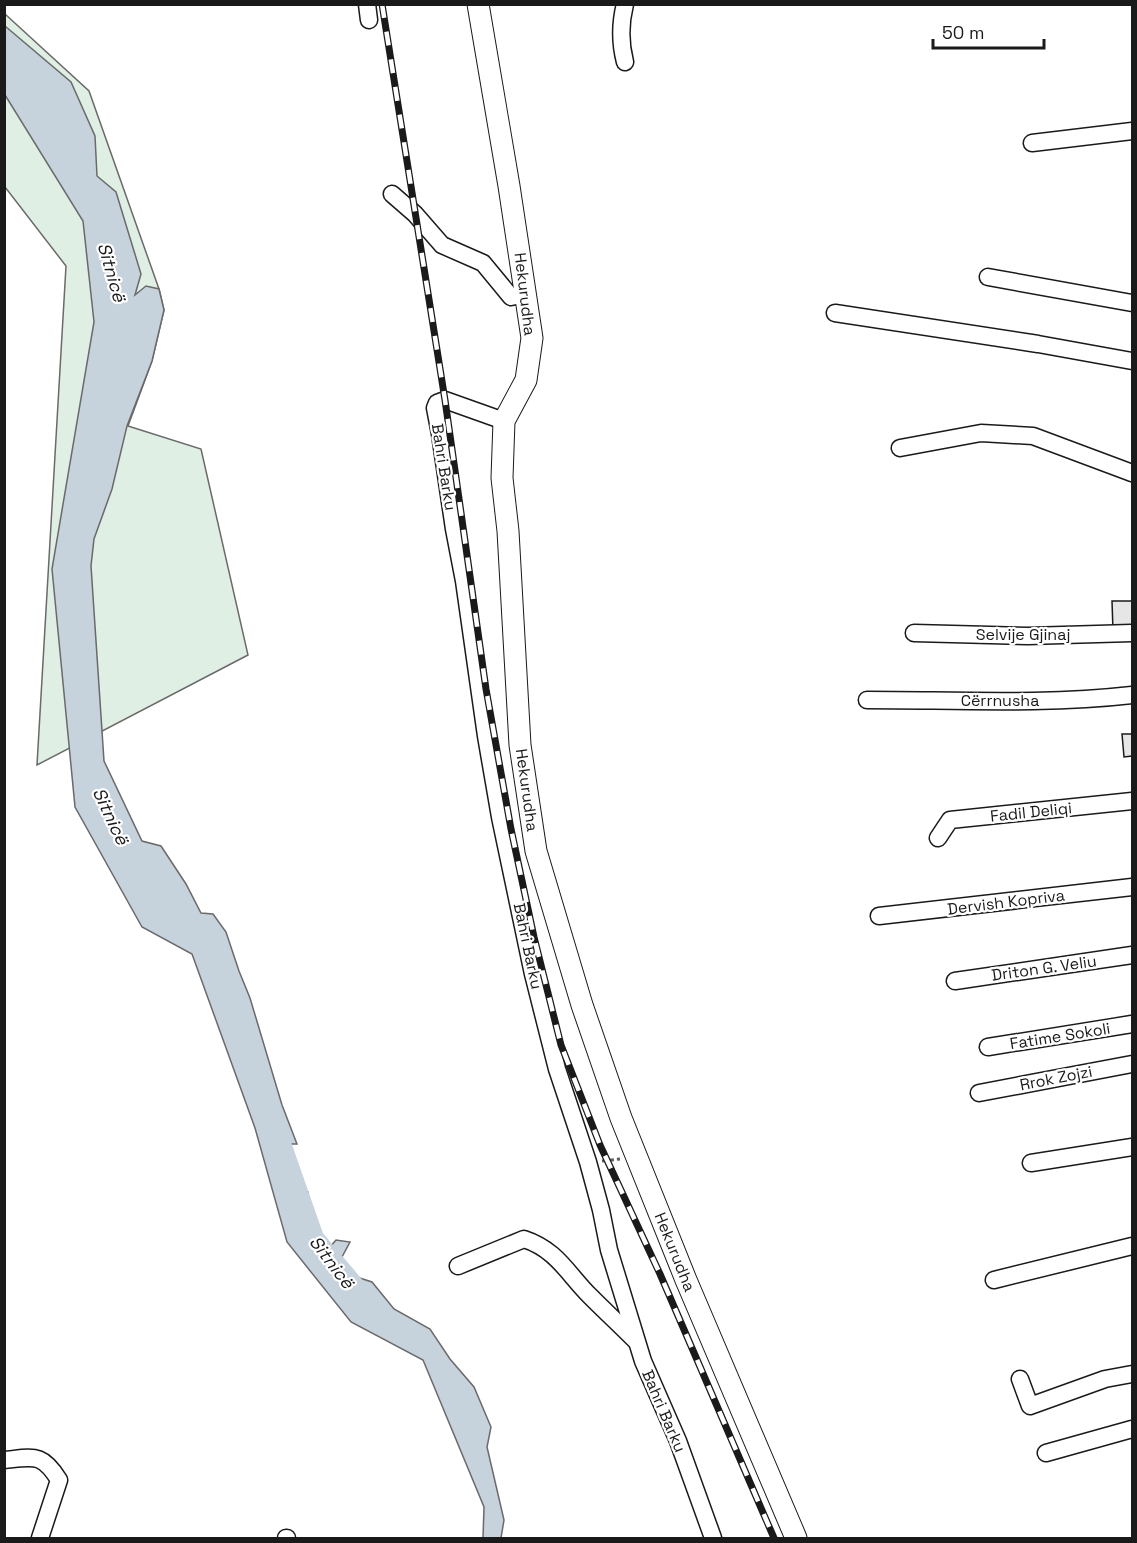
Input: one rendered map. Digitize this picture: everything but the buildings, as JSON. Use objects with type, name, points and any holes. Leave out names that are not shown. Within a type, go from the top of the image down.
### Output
[{"type":"main road","name":"Hekurudha","points":[[478,4],[532,338],[526,380],[504,421],[502,478],[508,531],[520,745],[536,851],[582,1005],[621,1118],[686,1280],[796,1539]]},
{"type":"street","points":[[625,4],[621,30],[622,49],[626,62]]},
{"type":"street","points":[[1032,143],[1132,131]]},
{"type":"street","points":[[392,195],[415,214],[442,245],[483,263],[511,297],[526,294]]},
{"type":"street","points":[[988,277],[1132,303]]},
{"type":"street","points":[[835,313],[1027,342],[1132,361]]},
{"type":"street","name":"Bahri Barku","points":[[504,421],[445,400],[438,403],[435,408],[441,434],[500,817],[533,974],[557,1069],[588,1162],[609,1250],[643,1361],[678,1441],[713,1539]]},
{"type":"street","points":[[900,448],[981,433],[1033,436],[1132,474]]},
{"type":"street","name":"Selvije Gjinaj","points":[[914,633],[1028,636],[1132,633]]},
{"type":"street","name":"Cërrnusha","points":[[867,700],[1098,699],[1132,695]]},
{"type":"street","name":"Fadil Deliqi","points":[[938,838],[950,820],[1132,801]]},
{"type":"street","name":"Dervish Kopriva","points":[[879,916],[1132,887]]},
{"type":"street","name":"Driton G. Veliu","points":[[955,981],[1132,955]]},
{"type":"street","name":"Fatime Sokoli","points":[[988,1047],[1132,1024]]},
{"type":"street","name":"Rrok Zojzi","points":[[979,1093],[1132,1064]]},
{"type":"street","points":[[1031,1163],[1132,1147]]},
{"type":"street","points":[[458,1266],[524,1239],[536,1243],[553,1254],[589,1295],[638,1343]]},
{"type":"street","points":[[994,1280],[1132,1246]]},
{"type":"street","points":[[1020,1379],[1030,1406],[1105,1379],[1132,1374]]},
{"type":"street","points":[[1047,1453],[1132,1429]]},
{"type":"street","points":[[4,1460],[33,1457],[49,1464],[60,1480],[40,1539]]},
{"type":"path","points":[[588,1162],[636,1156]]},
{"type":"green space","points":[[5,14],[89,91],[159,289],[164,310],[152,361],[128,426],[201,449],[248,655],[37,765],[66,266],[5,187]]},
{"type":"water","points":[[5,26],[71,82],[95,136],[97,176],[116,192],[141,274],[135,295],[146,286],[159,289],[164,310],[152,361],[127,426],[112,489],[94,539],[91,566],[104,761],[142,841],[161,846],[186,884],[201,913],[213,914],[226,932],[250,998],[282,1105],[297,1144],[281,1144],[275,1164],[289,1193],[308,1192],[310,1224],[329,1248],[336,1240],[350,1242],[335,1270],[372,1282],[394,1309],[430,1329],[450,1359],[474,1387],[491,1427],[487,1447],[504,1520],[501,1538],[483,1538],[484,1507],[423,1360],[351,1322],[287,1242],[255,1128],[192,954],[142,927],[75,807],[52,569],[94,322],[83,221],[5,95]]},
{"type":"waterway","name":"Sitnicë","points":[[267,1114],[311,1240],[361,1299]]},
{"type":"railway","points":[[382,4],[445,400],[486,689],[511,829],[534,937],[561,1045],[600,1145],[660,1274],[774,1538]]}]
